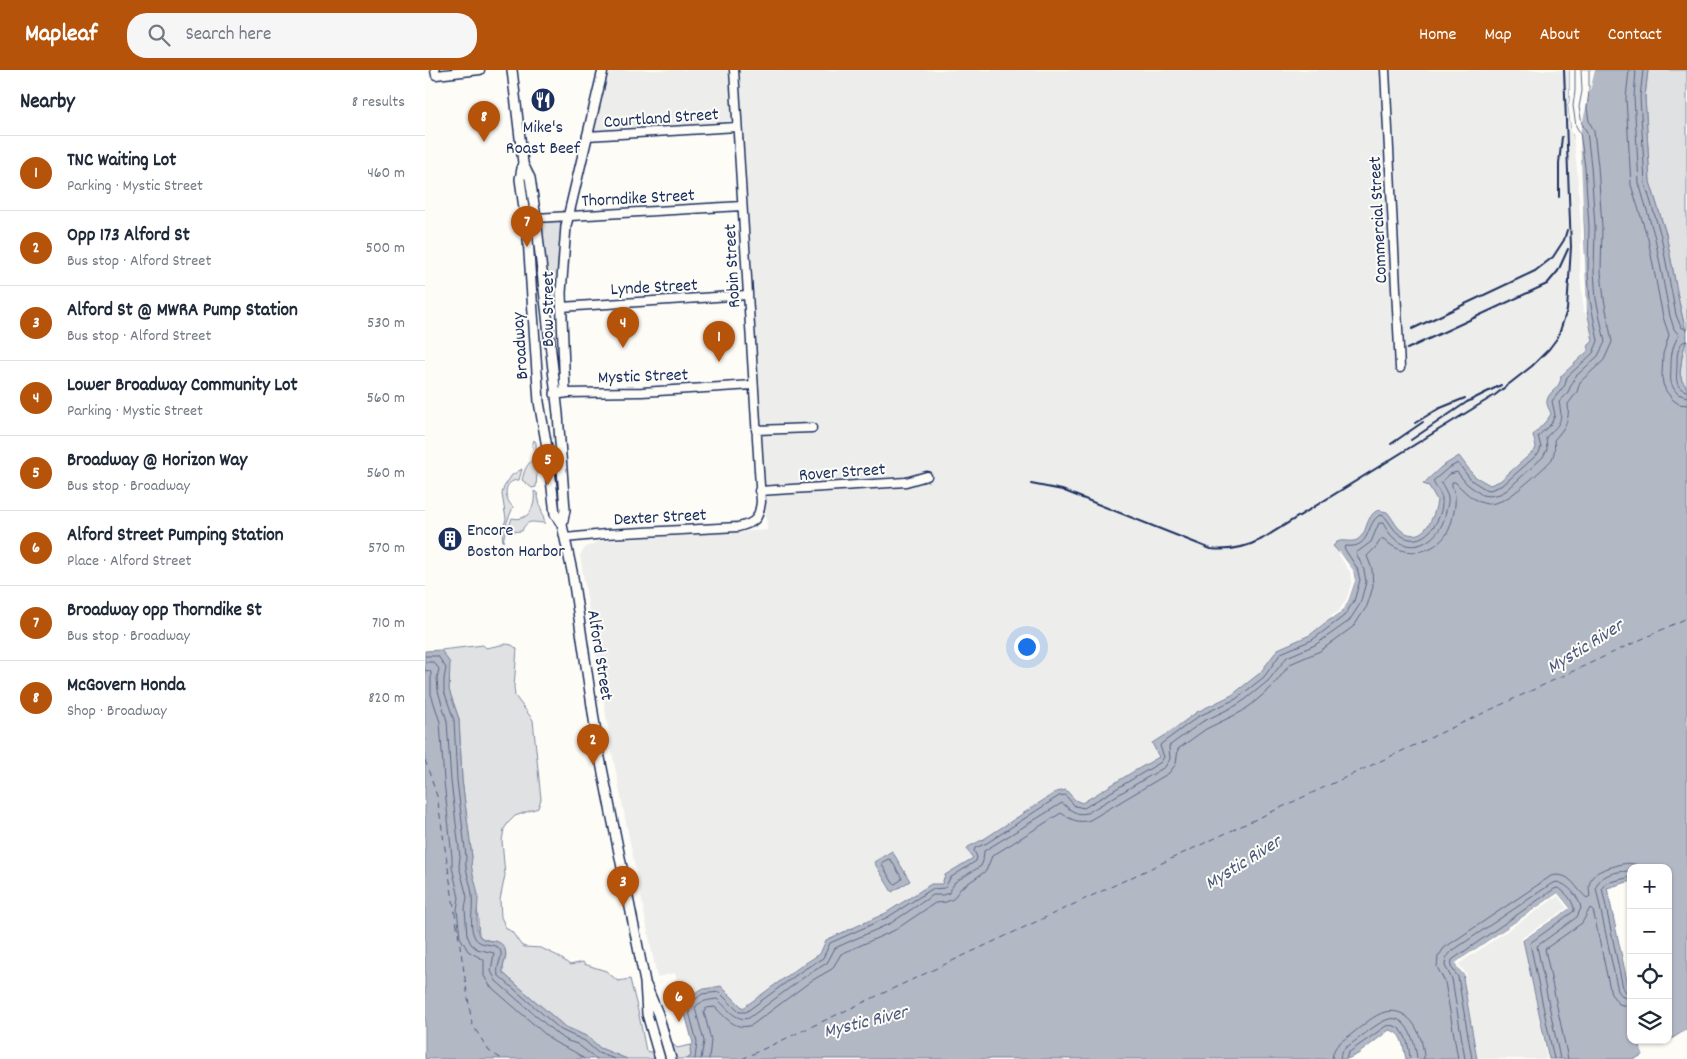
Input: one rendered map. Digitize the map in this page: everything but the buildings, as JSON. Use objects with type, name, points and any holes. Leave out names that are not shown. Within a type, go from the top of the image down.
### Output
[{"type":"main road","name":"Broadway","points":[[512,70],[523,163],[521,179],[528,238],[539,402],[548,453],[555,514],[562,525],[565,538]]},
{"type":"main road","name":"Bow Street","points":[[565,393],[561,306],[567,216],[603,70]]},
{"type":"main road","name":"Broadway","points":[[523,163],[530,178],[558,416],[565,510],[562,525]]},
{"type":"main road","points":[[555,394],[565,393]]},
{"type":"main road","name":"Alford Street","points":[[565,538],[572,571],[599,753],[645,982],[647,1014],[660,1059]]},
{"type":"main road","name":"Alford Street","points":[[645,982],[658,1014],[671,1059]]},
{"type":"street","points":[[435,70],[436,75],[480,70]]},
{"type":"street","name":"Robin Street","points":[[734,70],[761,502],[755,520]]},
{"type":"street","name":"Commercial Street","points":[[1385,70],[1400,368]]},
{"type":"street","name":"Courtland Street","points":[[587,136],[737,127]]},
{"type":"street","name":"Thorndike Street","points":[[535,218],[742,206]]},
{"type":"street","name":"Lynde Street","points":[[561,306],[747,295]]},
{"type":"street","name":"Mystic Street","points":[[565,393],[642,392],[753,385]]},
{"type":"street","points":[[755,430],[812,428]]},
{"type":"street","name":"Rover Street","points":[[759,491],[907,482],[927,476]]},
{"type":"street","name":"Dexter Street","points":[[565,538],[738,527],[748,525],[755,520]]},
{"type":"shaded area","points":[[608,70],[1570,70],[1570,100],[1568,105],[1571,128],[1575,134],[1582,205],[1585,301],[1593,342],[1632,473],[1266,666],[1232,695],[1197,712],[1152,742],[1160,757],[1082,803],[1075,800],[1066,790],[1056,792],[984,839],[968,847],[973,858],[942,884],[931,884],[892,910],[867,922],[743,1008],[682,1003],[675,973],[657,977],[612,752],[580,555],[586,547],[600,541],[767,530],[743,120],[593,130]]},
{"type":"shaded area","points":[[1648,70],[1687,70],[1687,388],[1680,374],[1686,332],[1666,234],[1650,182],[1645,97]]},
{"type":"shaded area","points":[[559,221],[561,224],[557,298],[556,302],[548,304],[539,223]]},
{"type":"shaded area","points":[[534,440],[536,442],[537,473],[536,487],[532,488],[522,480],[525,469],[534,456],[532,446]]},
{"type":"shaded area","points":[[522,469],[519,480],[507,486],[507,499],[513,507],[507,522],[503,542],[502,531],[506,519],[502,494],[512,475]]},
{"type":"shaded area","points":[[534,491],[537,493],[545,523],[529,523],[526,524],[522,531],[510,532],[508,529],[512,518],[523,518],[530,512],[534,502]]},
{"type":"shaded area","points":[[506,644],[512,645],[517,649],[515,696],[533,720],[541,799],[538,808],[515,816],[504,829],[502,841],[505,875],[500,900],[501,917],[506,928],[525,947],[541,948],[558,956],[570,965],[583,962],[606,971],[618,981],[630,979],[646,1051],[650,1052],[674,1045],[677,1048],[691,1045],[691,1056],[687,1059],[627,1059],[600,1048],[588,1037],[564,1026],[503,973],[506,957],[504,948],[499,943],[482,938],[479,935],[477,905],[470,864],[472,857],[462,780],[459,719],[449,690],[449,679],[441,650],[483,645],[486,648]]},
{"type":"shaded area","points":[[1558,893],[1570,908],[1524,941],[1547,1059],[1478,1059],[1463,978],[1456,963]]},
{"type":"water","name":"Mystic River","points":[[1570,70],[1648,70],[1645,97],[1650,182],[1666,234],[1686,332],[1680,374],[1687,388],[1687,1029],[1672,1038],[1672,864],[1627,864],[1627,882],[1607,888],[1627,980],[1627,1044],[1640,1044],[1642,1055],[1635,1059],[1549,1059],[1523,940],[1570,908],[1558,893],[1458,961],[1457,967],[1465,976],[1463,978],[1477,1059],[1406,1059],[1400,1037],[1394,1031],[1389,1030],[1358,1054],[1347,1059],[687,1059],[691,1056],[690,1049],[693,1043],[682,1003],[684,997],[694,994],[699,990],[721,986],[743,1008],[820,954],[826,940],[886,913],[931,884],[942,884],[945,875],[973,858],[967,850],[968,847],[984,839],[1056,792],[1066,790],[1075,800],[1082,803],[1159,757],[1152,743],[1197,712],[1232,695],[1260,673],[1278,649],[1310,635],[1341,613],[1349,599],[1354,584],[1354,574],[1346,560],[1333,546],[1337,542],[1357,540],[1361,537],[1371,517],[1378,510],[1387,512],[1402,531],[1410,534],[1422,532],[1431,521],[1437,500],[1429,486],[1423,484],[1441,467],[1459,456],[1474,476],[1490,485],[1500,481],[1535,450],[1533,435],[1551,414],[1547,404],[1548,398],[1559,384],[1561,376],[1589,350],[1588,346],[1593,341],[1585,300],[1584,227],[1577,149],[1571,128],[1568,105],[1570,100]]},
{"type":"water","points":[[441,650],[450,663],[449,690],[459,719],[462,780],[472,857],[471,862],[478,893],[478,933],[483,939],[499,942],[504,947],[506,953],[503,973],[564,1026],[588,1037],[600,1048],[627,1059],[425,1059],[425,651]]},
{"type":"water","points":[[892,851],[910,881],[892,892],[874,862]]},
{"type":"pier","points":[[1570,70],[1595,70],[1580,133],[1587,312],[1584,313],[1580,272],[1581,227],[1577,168],[1573,135],[1570,131],[1568,105],[1570,100]]},
{"type":"pier","points":[[1339,551],[1353,570],[1355,581],[1344,609],[1333,618],[1330,617],[1339,611],[1347,598],[1352,581],[1350,572],[1339,555]]},
{"type":"pier","points":[[1558,893],[1570,908],[1521,941],[1522,938],[1567,908],[1558,896],[1460,963],[1459,965],[1467,975],[1465,976],[1457,967],[1456,963],[1458,961]]},
{"type":"ferry route","points":[[742,1059],[1687,618]]},
{"type":"ferry route","points":[[425,760],[437,796],[472,1024],[489,1051],[502,1059]]},
{"type":"railway","points":[[1031,484],[1062,490],[1211,549],[1225,550],[1237,548],[1250,545],[1262,539],[1495,395],[1532,366],[1549,349],[1558,337],[1567,310],[1571,247],[1564,70]]},
{"type":"railway","points":[[1559,197],[1559,163],[1562,137]]},
{"type":"railway","points":[[1412,329],[1535,271],[1553,257],[1564,240],[1567,230]]},
{"type":"railway","points":[[1407,349],[1547,284],[1558,271],[1568,249]]},
{"type":"railway","points":[[1411,440],[1467,402],[1501,385]]},
{"type":"railway","points":[[1415,423],[1438,409],[1465,398]]},
{"type":"railway","points":[[1391,444],[1423,422]]},
{"type":"place","name":"Mike's Roast Beef","points":[[543,100]]},
{"type":"place","name":"McGovern Honda","points":[[484,142]]},
{"type":"place","name":"Broadway opp Thorndike St","points":[[527,247]]},
{"type":"place","name":"Lower Broadway Community Lot","points":[[623,348]]},
{"type":"place","name":"TNC Waiting Lot","points":[[719,362]]},
{"type":"place","name":"Broadway @ Horizon Way","points":[[548,485]]},
{"type":"place","name":"Encore Boston Harbor","points":[[450,539]]},
{"type":"place","name":"Opp 173 Alford St","points":[[593,765]]},
{"type":"place","name":"Alford St @ MWRA Pump Station","points":[[623,907]]},
{"type":"place","name":"Alford Street Pumping Station","points":[[679,1022]]}]
